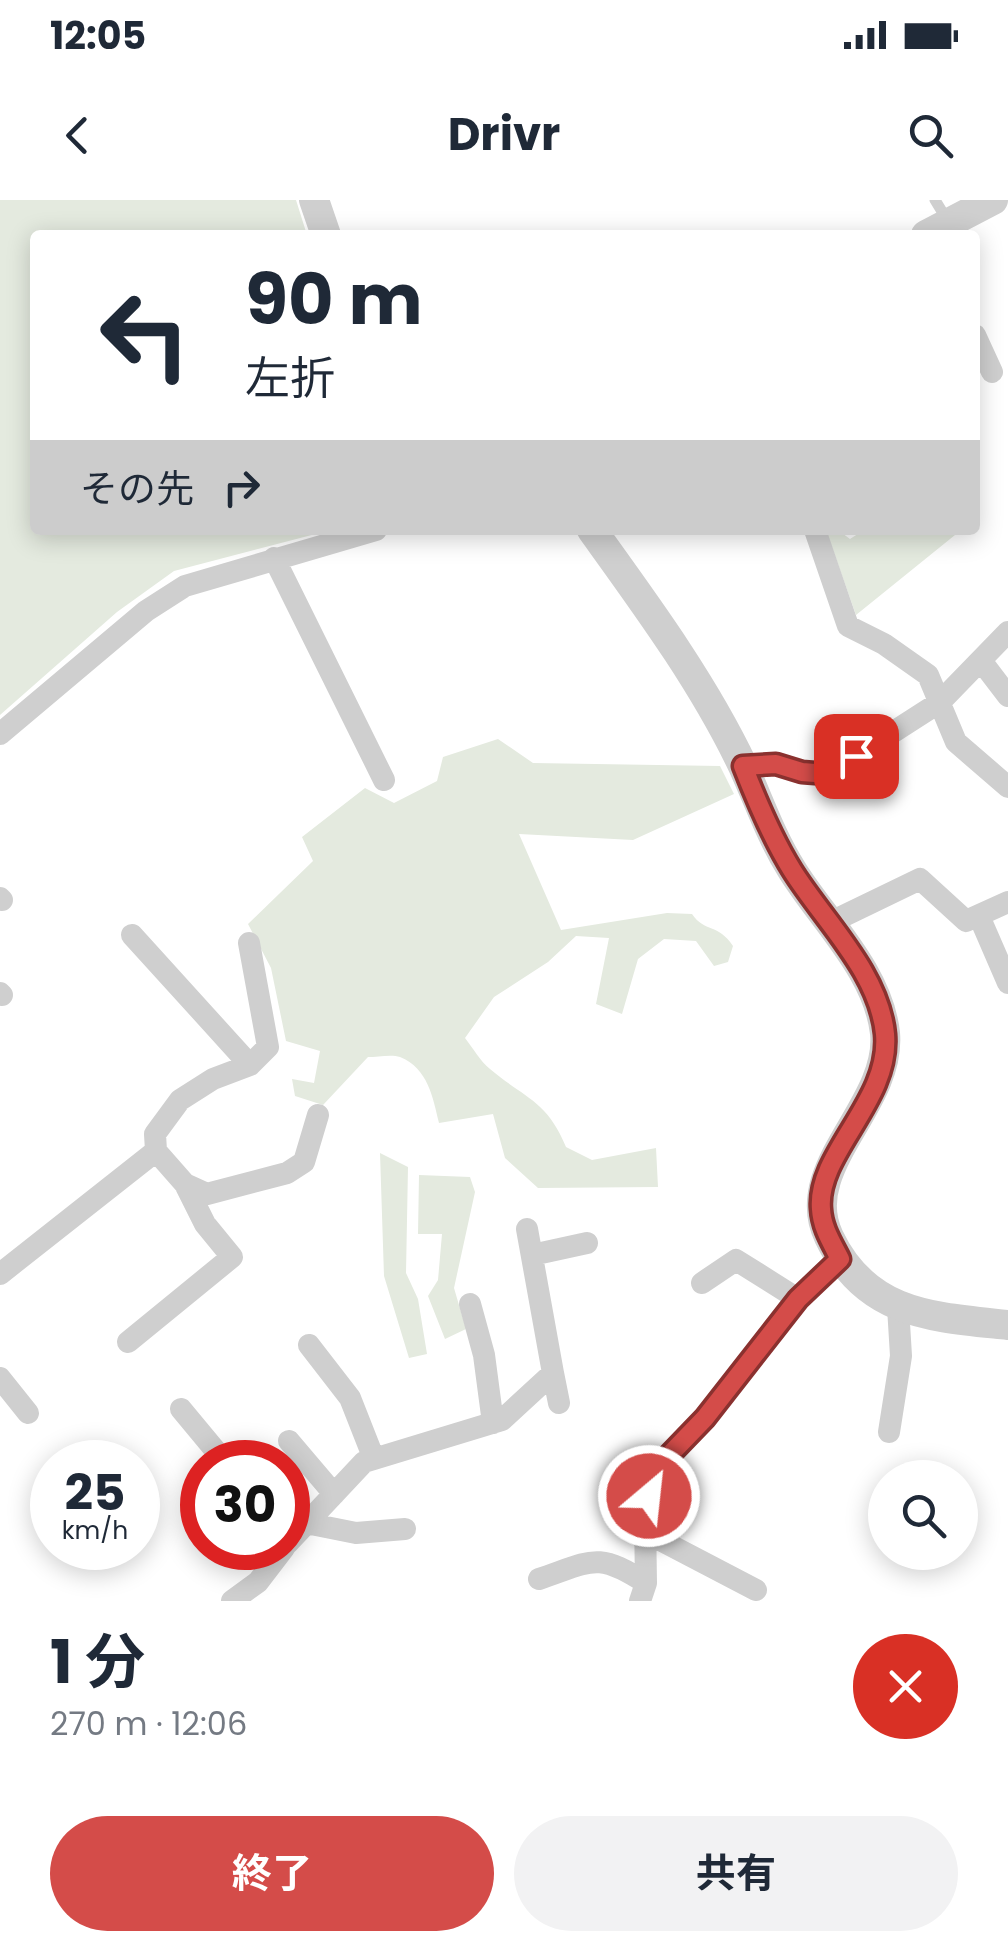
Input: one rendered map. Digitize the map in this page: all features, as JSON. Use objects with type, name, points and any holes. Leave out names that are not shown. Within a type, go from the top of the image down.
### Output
[{"type":"street","points":[[314,200],[324,230]]},
{"type":"street","points":[[933,225],[994,200]]},
{"type":"street","points":[[980,346],[992,372]]},
{"type":"street","points":[[0,734],[146,611],[185,586],[358,535]]},
{"type":"street","points":[[595,535],[688,668],[743,766],[791,869],[873,994],[884,1034],[885,1061],[823,1183],[821,1208],[840,1259],[872,1293],[898,1307],[1008,1325]]},
{"type":"street","points":[[818,535],[848,626],[884,644],[928,676],[956,742],[1008,787]]},
{"type":"street","points":[[274,558],[384,780]]},
{"type":"street","points":[[743,766],[776,764],[828,774],[940,702],[1008,632]]},
{"type":"street","points":[[982,662],[1008,696]]},
{"type":"street","points":[[829,923],[920,879],[966,922],[1008,902]]},
{"type":"street","points":[[979,916],[1008,984]]},
{"type":"street","points":[[132,935],[250,1066]]},
{"type":"street","points":[[128,1342],[232,1257],[205,1224],[185,1184],[156,1151],[156,1134],[180,1100],[212,1079],[250,1066],[268,1047],[250,944]]},
{"type":"street","points":[[185,1184],[207,1194],[287,1173],[304,1162],[318,1115]]},
{"type":"street","points":[[0,1274],[156,1151]]},
{"type":"street","points":[[527,1229],[559,1402]]},
{"type":"street","points":[[532,1255],[587,1243]]},
{"type":"street","points":[[643,1592],[653,1472],[705,1418],[798,1299],[840,1259]]},
{"type":"street","points":[[702,1282],[736,1260],[798,1299]]},
{"type":"street","points":[[470,1304],[484,1354],[493,1423]]},
{"type":"street","points":[[889,1432],[901,1356],[898,1307]]},
{"type":"street","points":[[309,1345],[350,1398],[374,1458]]},
{"type":"street","points":[[310,1519],[364,1462],[502,1420],[554,1373]]},
{"type":"street","points":[[0,1378],[28,1414]]},
{"type":"street","points":[[181,1409],[206,1440]]},
{"type":"street","points":[[310,1465],[334,1494]]},
{"type":"street","points":[[310,1524],[356,1533],[405,1529]]},
{"type":"street","points":[[645,1532],[756,1590]]},
{"type":"street","points":[[538,1579],[595,1560],[616,1563],[643,1592]]},
{"type":"street","points":[[232,1601],[258,1582],[267,1570]]},
{"type":"shaded area","points":[[0,200],[296,200],[305,230],[30,230],[30,535],[312,535],[174,571],[117,612],[0,715]]},
{"type":"shaded area","points":[[828,535],[850,539],[856,535],[955,535],[856,615]]},
{"type":"shaded area","points":[[498,739],[533,763],[720,766],[734,794],[633,840],[519,834],[561,930],[667,913],[692,914],[733,946],[728,962],[714,966],[696,941],[664,939],[638,959],[622,1014],[596,1004],[609,938],[576,936],[548,962],[494,997],[465,1038],[486,1066],[543,1109],[566,1147],[592,1160],[656,1148],[658,1187],[538,1188],[505,1158],[493,1114],[439,1123],[423,1076],[397,1056],[368,1057],[323,1105],[295,1096],[292,1079],[314,1083],[320,1051],[286,1041],[271,968],[248,924],[313,861],[302,837],[365,788],[394,803],[437,781],[443,757]]},
{"type":"shaded area","points":[[380,1153],[408,1167],[406,1273],[418,1299],[427,1354],[409,1358],[384,1276]]},
{"type":"shaded area","points":[[419,1175],[470,1177],[475,1192],[454,1288],[466,1329],[445,1339],[428,1296],[438,1280],[442,1234],[418,1234]]},
{"type":"route","points":[[649,1496],[653,1472],[705,1418],[798,1299],[840,1259],[826,1233],[821,1208],[823,1183],[885,1061],[880,1010],[863,975],[791,869],[743,766],[776,764],[828,774],[856,756]]}]
